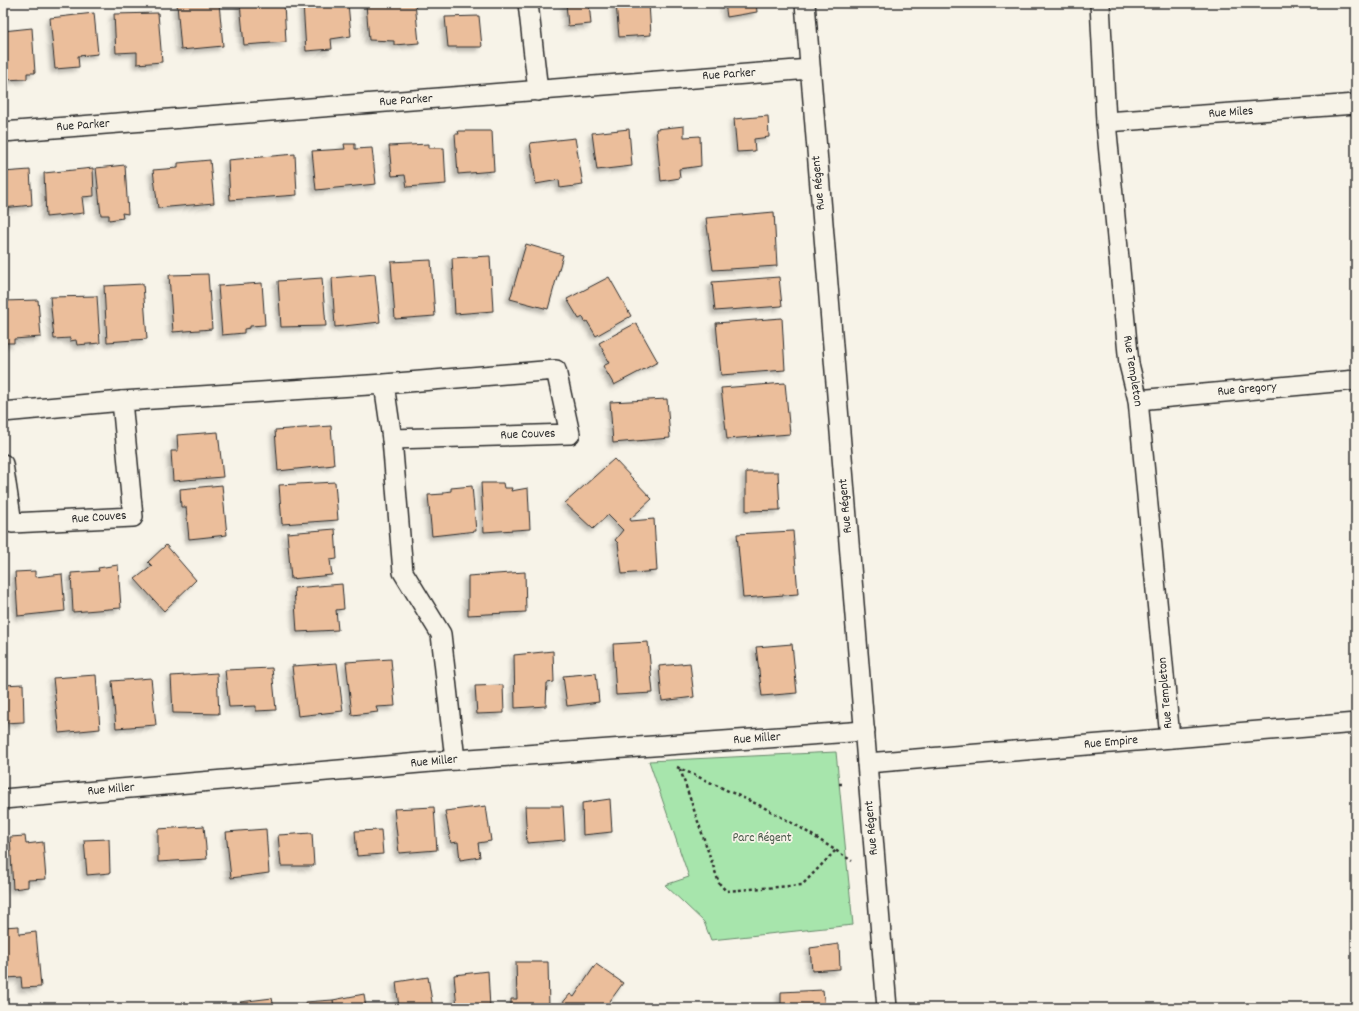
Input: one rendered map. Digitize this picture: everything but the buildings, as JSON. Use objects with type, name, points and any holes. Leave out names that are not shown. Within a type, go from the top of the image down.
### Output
[{"type":"street","points":[[528,3],[538,90]]},
{"type":"street","name":"Rue Régent","points":[[805,3],[887,1008]]},
{"type":"street","name":"Rue Templeton","points":[[1100,3],[1106,122],[1129,364],[1138,400],[1170,738]]},
{"type":"street","name":"Rue Parker","points":[[3,132],[810,69]]},
{"type":"street","name":"Rue Miles","points":[[1106,122],[1356,104]]},
{"type":"street","name":"Rue Couves","points":[[3,412],[122,401],[384,384],[556,370],[570,434],[392,439]]},
{"type":"street","name":"Rue Gregory","points":[[1138,400],[1356,380]]},
{"type":"street","points":[[384,384],[392,439],[403,572],[441,634],[455,760]]},
{"type":"street","name":"Rue Couves","points":[[3,464],[12,523],[132,517],[122,401]]},
{"type":"street","name":"Rue Empire","points":[[867,764],[1356,723]]},
{"type":"street","name":"Rue Miller","points":[[3,799],[455,760],[865,731]]},
{"type":"path","points":[[674,766],[763,807],[801,828],[876,877]]},
{"type":"path","points":[[680,769],[719,884],[726,891],[802,885],[836,850]]},
{"type":"green space","name":"Parc Régent","points":[[836,752],[853,925],[711,940],[704,922],[665,885],[689,877],[649,761]]}]
